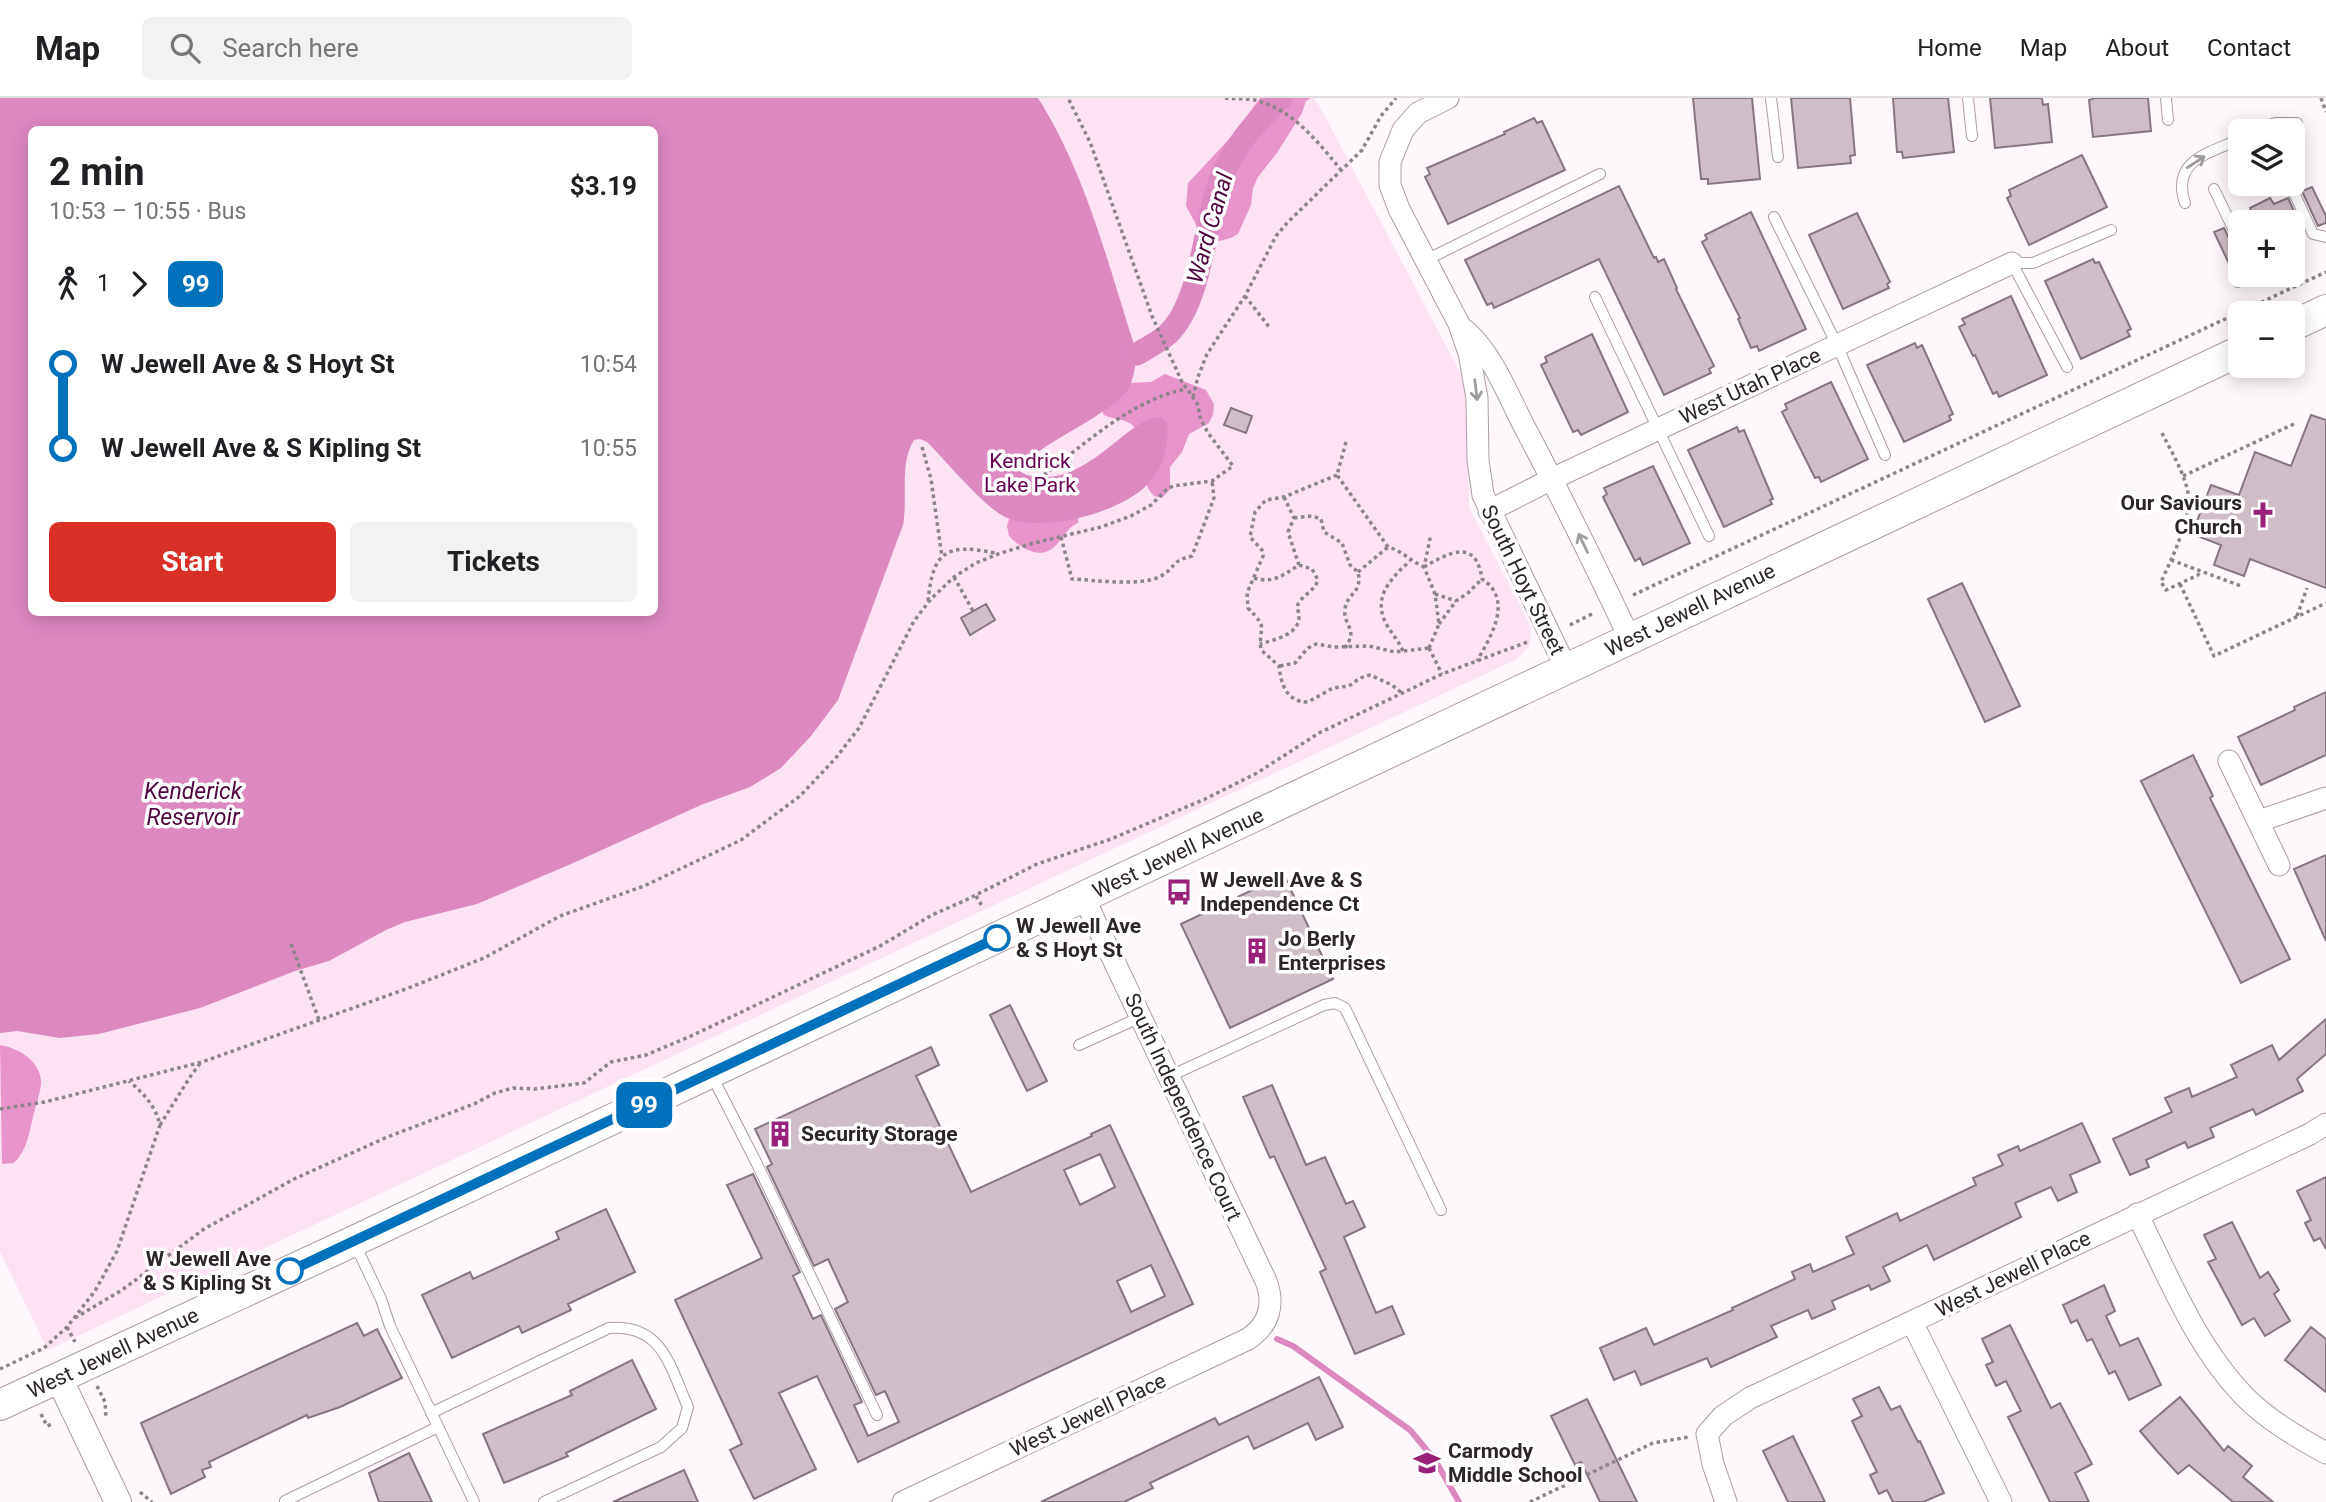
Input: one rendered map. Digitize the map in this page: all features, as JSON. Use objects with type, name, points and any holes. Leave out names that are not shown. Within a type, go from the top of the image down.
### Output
[{"type":"main road","points":[[2305,320],[2326,310]]},
{"type":"main road","name":"West Jewell Avenue","points":[[0,1405],[1083,898],[2228,357]]},
{"type":"street","name":"South Hoyt Street","points":[[1448,98],[1418,113],[1403,130],[1390,162],[1390,185],[1399,209],[1459,324],[1474,376],[1480,482],[1489,512],[1567,670]]},
{"type":"street","name":"West Utah Place","points":[[1489,512],[1552,479],[2012,263]]},
{"type":"street","name":"South Hoyt Street","points":[[1459,324],[1491,362],[1630,639]]},
{"type":"street","points":[[2229,761],[2279,864]]},
{"type":"street","points":[[2259,821],[2326,798]]},
{"type":"street","name":"South Independence Court","points":[[1083,898],[1266,1281],[1271,1301],[1267,1319]]},
{"type":"street","name":"West Jewell Place","points":[[1707,1434],[1723,1416],[1749,1398],[2310,1134],[2326,1124]]},
{"type":"street","points":[[2137,1214],[2185,1311],[2226,1375],[2265,1415],[2326,1454]]},
{"type":"street","name":"West Jewell Place","points":[[903,1502],[1230,1348],[1255,1334],[1267,1319]]},
{"type":"street","points":[[1912,1322],[2001,1502]]},
{"type":"street","points":[[59,1378],[118,1502]]},
{"type":"street","points":[[1707,1434],[1713,1464],[1726,1502]]},
{"type":"lane","points":[[1771,98],[1777,157]]},
{"type":"lane","points":[[1968,98],[1972,136]]},
{"type":"lane","points":[[2166,98],[2168,120]]},
{"type":"lane","points":[[2185,203],[2180,189],[2181,178],[2190,164],[2228,145]]},
{"type":"lane","points":[[1426,260],[1600,174]]},
{"type":"lane","points":[[2214,189],[2228,218]]},
{"type":"lane","points":[[2296,196],[2313,234],[2326,237]]},
{"type":"lane","points":[[1774,217],[1837,345],[1885,455]]},
{"type":"lane","points":[[2067,367],[2012,263],[2033,263],[2110,230]]},
{"type":"lane","points":[[1595,297],[1709,536]]},
{"type":"lane","points":[[1168,1077],[1324,1005],[1335,1003],[1345,1008],[1441,1210]]},
{"type":"lane","points":[[1079,1045],[1140,1017]]},
{"type":"lane","points":[[711,1073],[877,1415]]},
{"type":"lane","points":[[354,1241],[390,1325],[474,1502]]},
{"type":"lane","points":[[431,1413],[609,1328],[623,1327],[650,1336],[659,1345],[688,1407],[682,1428],[661,1447],[544,1502]]},
{"type":"lane","points":[[285,1501],[438,1427]]},
{"type":"path","points":[[0,1109],[45,1102],[202,1062],[406,989],[484,958],[560,916],[643,886],[741,839],[800,796],[835,759],[859,729],[914,621],[954,577],[976,563],[998,554],[1101,527],[1132,516],[1151,505],[1173,486],[1212,481],[1233,466],[1208,433],[1152,316],[1090,142],[1068,98]]},
{"type":"path","points":[[1225,98],[1256,100],[1276,109],[1308,133],[1340,170]]},
{"type":"path","points":[[1193,397],[1207,354],[1245,296],[1276,236],[1362,150],[1381,116],[1396,98]]},
{"type":"path","points":[[2321,98],[2326,112]]},
{"type":"path","points":[[1628,597],[2326,272]]},
{"type":"path","points":[[1245,296],[1270,328]]},
{"type":"path","points":[[1044,475],[1123,416],[1169,392],[1186,389]]},
{"type":"path","points":[[2183,476],[2297,423]]},
{"type":"path","points":[[2162,433],[2183,476],[2189,497],[2171,560],[2161,582],[2162,587],[2166,590],[2201,571]]},
{"type":"path","points":[[1337,475],[1346,442]]},
{"type":"path","points":[[922,447],[931,479],[942,557]]},
{"type":"path","points":[[1337,475],[1284,497],[1266,500],[1255,512],[1250,537],[1262,550],[1263,556],[1246,601],[1248,608],[1263,628],[1261,650],[1279,666],[1281,684],[1285,691],[1303,702],[1314,700],[1333,688],[1349,686],[1370,675],[1402,693]]},
{"type":"path","points":[[1337,475],[1388,547],[1400,551],[1410,561],[1424,567],[1455,552],[1470,552],[1479,562],[1482,579],[1495,591],[1498,598],[1495,628],[1477,661]]},
{"type":"path","points":[[1061,537],[1072,579],[1129,583],[1159,578],[1173,563],[1192,556],[1214,498],[1212,481]]},
{"type":"path","points":[[1284,497],[1294,518],[1289,533],[1299,565]]},
{"type":"path","points":[[1294,518],[1312,516],[1321,519],[1324,532],[1342,543],[1350,565],[1358,572],[1359,586],[1345,608],[1345,616],[1352,629],[1345,648]]},
{"type":"path","points":[[1431,534],[1424,567],[1435,594],[1439,624]]},
{"type":"path","points":[[1358,572],[1388,547]]},
{"type":"path","points":[[928,603],[932,570],[942,557],[959,549],[972,548],[998,554]]},
{"type":"path","points":[[2171,560],[2241,586]]},
{"type":"path","points":[[1403,651],[1383,617],[1381,600],[1388,584],[1410,561]]},
{"type":"path","points":[[1254,579],[1278,579],[1299,565]]},
{"type":"path","points":[[1260,644],[1290,632],[1298,622],[1298,602],[1316,585],[1316,574],[1312,569],[1299,565]]},
{"type":"path","points":[[954,577],[973,611]]},
{"type":"path","points":[[1442,674],[1429,648],[1439,624],[1456,601],[1482,579]]},
{"type":"path","points":[[2180,584],[2214,656],[2326,603]]},
{"type":"path","points":[[2297,616],[2307,588]]},
{"type":"path","points":[[1435,594],[1456,601]]},
{"type":"path","points":[[1568,625],[1596,612]]},
{"type":"path","points":[[1279,666],[1295,663],[1315,644],[1345,648],[1369,646],[1395,652],[1429,648]]},
{"type":"path","points":[[75,1318],[122,1290],[205,1229],[294,1179],[495,1093],[513,1088],[535,1089],[584,1083],[611,1062],[646,1055],[691,1036],[880,946],[932,915],[1037,864],[1111,839],[1216,794],[1257,773],[1319,733],[1442,674],[1525,644]]},
{"type":"path","points":[[976,895],[982,906]]},
{"type":"path","points":[[291,944],[319,1020]]},
{"type":"path","points":[[0,1369],[44,1348],[75,1318],[95,1291],[117,1251],[160,1125],[202,1062]]},
{"type":"path","points":[[129,1081],[149,1100],[160,1125]]},
{"type":"path","points":[[1530,1502],[1653,1443],[1707,1434]]},
{"type":"green space","name":"Kendrick Lake Park","points":[[0,98],[1313,98],[1462,376],[1466,393],[1469,507],[1531,627],[1530,645],[1517,659],[48,1350],[0,1252]]},
{"type":"shaded area","points":[[1260,98],[1311,98],[1306,101],[1302,113],[1277,153],[1258,177],[1253,188],[1251,205],[1238,234],[1219,241],[1210,239],[1199,230],[1186,206],[1188,183],[1232,136]]},
{"type":"shaded area","points":[[1165,374],[1206,390],[1214,404],[1209,423],[1189,434],[1182,452],[1170,467],[1170,489],[1162,498],[1154,496],[1145,480],[1140,442],[1134,427],[1103,414],[1103,406],[1128,383],[1151,382]]},
{"type":"shaded area","points":[[1079,514],[1078,523],[1046,552],[1026,549],[1009,536],[1007,526],[1010,516]]},
{"type":"shaded area","points":[[0,1045],[15,1049],[28,1057],[38,1069],[41,1084],[25,1147],[14,1163],[2,1164]]},
{"type":"water","name":"Kenderick Reservoir","points":[[0,98],[1038,98],[1070,158],[1083,190],[1137,354],[1131,382],[1120,399],[1038,452],[1020,471],[1036,477],[1064,474],[1081,467],[1138,425],[1162,417],[1168,428],[1166,448],[1158,470],[1147,485],[1135,495],[1100,512],[1059,522],[1020,522],[996,511],[927,442],[914,440],[909,449],[905,470],[903,525],[838,700],[811,736],[781,768],[750,787],[701,805],[477,904],[405,922],[329,961],[295,971],[200,1008],[99,1034],[60,1038],[17,1031],[0,1033]]},
{"type":"building","points":[[1693,98],[1752,98],[1760,179],[1708,184],[1708,179],[1701,179]]},
{"type":"building","points":[[1791,98],[1850,98],[1855,155],[1850,156],[1851,163],[1798,168]]},
{"type":"building","points":[[1893,98],[1948,98],[1954,152],[1903,158],[1902,152],[1897,152]]},
{"type":"building","points":[[1990,98],[2042,98],[2043,105],[2048,104],[2052,142],[1995,148]]},
{"type":"building","points":[[2148,98],[2151,131],[2093,137],[2089,100]]},
{"type":"building","points":[[1534,118],[1537,123],[1542,121],[1565,170],[1448,224],[1425,177],[1430,174],[1427,168],[1505,134],[1504,132]]},
{"type":"building","points":[[2082,155],[2107,207],[2029,245],[2007,198],[2011,196],[2009,190]]},
{"type":"building","points":[[1619,186],[1654,258],[1656,257],[1658,262],[1664,259],[1714,366],[1709,369],[1711,373],[1664,395],[1599,259],[1494,308],[1492,303],[1487,305],[1465,260]]},
{"type":"building","points":[[2312,187],[2326,216],[2326,223],[2318,226],[2304,196],[2305,190]]},
{"type":"building","points":[[2270,198],[2274,204],[2288,198],[2293,210],[2251,210],[2250,208]]},
{"type":"building","points":[[1751,212],[1806,329],[1759,351],[1757,346],[1751,348],[1738,319],[1740,318],[1702,242],[1707,239],[1705,235]]},
{"type":"building","points":[[1857,213],[1890,282],[1887,284],[1889,288],[1843,309],[1809,235]]},
{"type":"building","points":[[2224,228],[2228,236],[2228,261],[2214,232]]},
{"type":"building","points":[[2093,259],[2095,263],[2099,262],[2131,329],[2127,331],[2130,336],[2081,359],[2045,281]]},
{"type":"building","points":[[2011,296],[2047,375],[1999,397],[1997,392],[1993,394],[1959,327],[1965,324],[1962,319]]},
{"type":"building","points":[[1592,334],[1628,412],[1581,435],[1578,430],[1573,432],[1541,365],[1547,362],[1545,357]]},
{"type":"building","points":[[1915,343],[1917,348],[1922,345],[1953,414],[1949,416],[1951,420],[1904,442],[1867,365]]},
{"type":"building","points":[[1831,382],[1868,459],[1821,482],[1819,477],[1815,478],[1782,412],[1787,409],[1785,404]]},
{"type":"building","points":[[1231,408],[1252,416],[1246,433],[1224,425]]},
{"type":"building","name":"Our Saviours Church","points":[[2311,415],[2326,420],[2326,588],[2250,559],[2244,576],[2214,565],[2221,545],[2192,534],[2211,485],[2239,495],[2255,452],[2291,466]]},
{"type":"building","points":[[1737,427],[1739,432],[1744,430],[1773,499],[1770,500],[1772,504],[1724,527],[1688,450]]},
{"type":"building","points":[[1653,466],[1690,543],[1643,565],[1640,558],[1635,561],[1603,497],[1607,494],[1604,488]]},
{"type":"building","points":[[1962,583],[2020,706],[1985,722],[1928,599]]},
{"type":"building","points":[[986,604],[995,620],[970,635],[961,618]]},
{"type":"building","points":[[2326,692],[2326,755],[2261,785],[2238,737]]},
{"type":"building","points":[[2193,755],[2213,796],[2210,798],[2290,959],[2241,983],[2141,781]]},
{"type":"building","points":[[2326,855],[2326,941],[2294,869]]},
{"type":"building","name":"Jo Berly Enterprises","points":[[1284,875],[1333,979],[1230,1028],[1181,924]]},
{"type":"building","points":[[1010,1005],[1047,1081],[1027,1091],[990,1015]]},
{"type":"building","points":[[2326,1019],[2326,1054],[2297,1079],[2303,1091],[2256,1115],[2253,1109],[2210,1128],[2214,1137],[2188,1148],[2185,1142],[2146,1160],[2149,1167],[2130,1175],[2113,1139],[2172,1112],[2165,1098],[2189,1088],[2192,1097],[2237,1077],[2231,1065],[2272,1045],[2279,1060]]},
{"type":"building","points":[[931,1047],[939,1065],[916,1076],[971,1192],[1110,1125],[1193,1304],[858,1462],[817,1376],[779,1393],[816,1469],[754,1499],[730,1450],[742,1444],[675,1300],[762,1258],[727,1185],[753,1174],[800,1272],[793,1276],[813,1319],[821,1315],[862,1402],[854,1405],[868,1436],[899,1422],[885,1391],[876,1395],[835,1309],[848,1302],[828,1259],[814,1266],[767,1167],[772,1164],[755,1129]],"holes":[[[1100,1154],[1115,1187],[1080,1205],[1064,1170]],[[1151,1265],[1165,1296],[1131,1312],[1117,1281]]]},
{"type":"building","points":[[1272,1085],[1306,1165],[1325,1157],[1346,1204],[1353,1201],[1365,1227],[1344,1237],[1376,1313],[1392,1306],[1404,1334],[1355,1354],[1320,1272],[1326,1269],[1274,1156],[1270,1158],[1243,1097]]},
{"type":"building","points":[[2082,1123],[2100,1162],[2070,1175],[2077,1192],[2058,1201],[2051,1187],[2015,1203],[2021,1217],[1934,1260],[1927,1245],[1883,1267],[1890,1281],[1871,1290],[1869,1285],[1832,1301],[1835,1309],[1812,1319],[1808,1310],[1771,1326],[1777,1337],[1711,1367],[1707,1358],[1641,1385],[1635,1371],[1614,1380],[1600,1348],[1646,1328],[1654,1345],[1795,1279],[1792,1272],[1810,1264],[1813,1272],[1854,1254],[1846,1237],[1897,1213],[1900,1221],[1976,1185],[1973,1178],[2003,1165],[1998,1155],[2018,1146],[2020,1151]]},
{"type":"building","points":[[2326,1177],[2326,1249],[2320,1238],[2314,1241],[2305,1223],[2311,1220],[2297,1191]]},
{"type":"building","points":[[606,1209],[635,1272],[568,1304],[571,1310],[522,1333],[519,1326],[452,1358],[422,1295],[470,1272],[473,1279],[559,1239],[556,1232]]},
{"type":"building","points":[[2232,1222],[2260,1278],[2268,1272],[2279,1290],[2274,1294],[2290,1321],[2265,1336],[2254,1318],[2242,1325],[2208,1262],[2216,1259],[2204,1235]]},
{"type":"building","points":[[2104,1285],[2115,1311],[2106,1316],[2120,1346],[2138,1338],[2161,1385],[2129,1400],[2115,1371],[2109,1374],[2092,1339],[2087,1341],[2077,1320],[2071,1323],[2063,1305]]},
{"type":"building","points":[[357,1323],[364,1336],[377,1329],[402,1378],[340,1407],[308,1418],[307,1415],[209,1462],[211,1467],[202,1470],[205,1477],[171,1494],[141,1423]]},
{"type":"building","points":[[2010,1325],[2051,1408],[2060,1403],[2092,1464],[2075,1473],[2089,1502],[2050,1502],[2008,1417],[2021,1411],[2006,1381],[1996,1386],[1986,1365],[1993,1362],[1982,1339]]},
{"type":"building","points":[[2311,1327],[2326,1339],[2326,1392],[2285,1360]]},
{"type":"building","points":[[632,1360],[656,1409],[566,1453],[568,1456],[504,1483],[483,1434],[572,1395],[570,1391]]},
{"type":"building","points":[[1319,1377],[1343,1427],[1316,1440],[1308,1423],[1254,1449],[1248,1436],[1150,1483],[1153,1488],[1124,1502],[1041,1502],[1215,1418],[1219,1425]]},
{"type":"building","points":[[1879,1387],[1891,1410],[1900,1406],[1944,1493],[1923,1502],[1893,1502],[1887,1490],[1879,1494],[1870,1475],[1877,1472],[1852,1421],[1862,1416],[1853,1399]]},
{"type":"building","points":[[2180,1397],[2224,1451],[2228,1446],[2252,1466],[2243,1477],[2273,1502],[2233,1502],[2189,1465],[2178,1474],[2157,1451],[2140,1431]]},
{"type":"building","points":[[1587,1399],[1637,1502],[1600,1502],[1581,1462],[1575,1465],[1551,1416]]},
{"type":"building","points":[[1793,1436],[1825,1502],[1788,1502],[1763,1451]]},
{"type":"building","points":[[409,1453],[432,1502],[379,1502],[369,1473]]},
{"type":"building","points":[[684,1470],[698,1502],[613,1502]]},
{"type":"waterway","name":"Ward Canal","points":[[1137,354],[1168,334],[1179,320],[1195,284],[1214,201],[1224,171],[1244,137],[1281,98]]},
{"type":"waterway","points":[[1277,1339],[1293,1346],[1410,1430],[1435,1460],[1459,1502]]},
{"type":"bus line","name":"99","points":[[290,1271],[997,938]]},
{"type":"place","name":"Our Saviours Church","points":[[2263,515]]},
{"type":"place","name":"W Jewell Ave & S Independence Ct","points":[[1179,892]]},
{"type":"place","name":"W Jewell Ave & S Hoyt St","points":[[997,938]]},
{"type":"place","name":"Jo Berly Enterprises","points":[[1257,951]]},
{"type":"place","name":"Security Storage","points":[[780,1134]]},
{"type":"place","name":"W Jewell Ave & S Kipling St","points":[[290,1271]]},
{"type":"place","name":"Carmody Middle School","points":[[1427,1463]]}]
